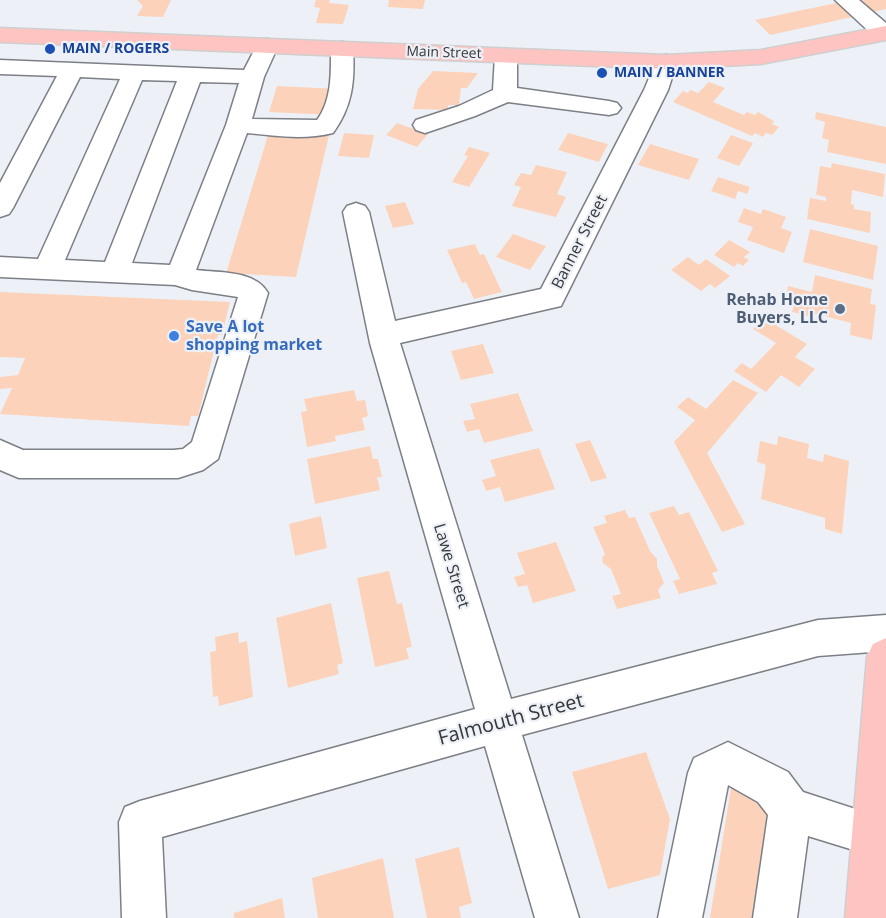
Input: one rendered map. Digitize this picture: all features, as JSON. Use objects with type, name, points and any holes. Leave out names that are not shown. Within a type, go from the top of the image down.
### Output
[{"type":"main road","name":"Main Street","points":[[8,35],[666,62],[761,57],[885,33]]},
{"type":"main road","points":[[867,918],[886,657]]},
{"type":"street","points":[[846,0],[885,33]]},
{"type":"street","points":[[0,62],[8,35]]},
{"type":"street","points":[[0,208],[83,70],[114,40]]},
{"type":"street","points":[[181,273],[238,125],[252,77],[267,46]]},
{"type":"street","points":[[238,125],[273,129],[324,128],[331,121],[344,87],[342,49]]},
{"type":"street","points":[[505,94],[506,56]]},
{"type":"street","name":"Banner Street","points":[[383,335],[551,298],[656,90],[666,62]]},
{"type":"street","points":[[0,67],[252,77]]},
{"type":"street","points":[[46,270],[134,72]]},
{"type":"street","points":[[114,273],[191,74]]},
{"type":"street","points":[[425,125],[467,111],[505,94],[609,108]]},
{"type":"street","name":"Lawe Street","points":[[356,212],[383,335],[557,918]]},
{"type":"street","points":[[0,267],[174,275],[181,273],[192,280],[244,286],[254,293],[206,449],[198,458],[186,463],[173,464],[19,464],[0,454]]},
{"type":"street","name":"Falmouth Street","points":[[144,918],[140,822],[818,638],[886,633]]},
{"type":"street","points":[[680,918],[709,773],[728,762],[773,786],[790,809],[873,835]]},
{"type":"street","points":[[775,918],[790,809]]},
{"type":"building","points":[[137,0],[171,0],[163,17],[137,16],[143,6]]},
{"type":"building","points":[[316,0],[330,0],[329,3],[349,5],[343,24],[316,23],[320,8],[314,7]]},
{"type":"building","points":[[389,0],[425,0],[423,9],[388,7]]},
{"type":"building","points":[[854,0],[886,0],[886,9],[869,13]]},
{"type":"building","points":[[841,2],[857,16],[770,35],[755,20]]},
{"type":"building","points":[[433,71],[478,73],[467,88],[461,88],[459,105],[448,105],[448,110],[413,109],[418,89]]},
{"type":"building","points":[[709,82],[725,88],[713,102],[744,115],[747,112],[755,115],[758,112],[774,121],[772,124],[779,127],[772,135],[766,133],[763,137],[755,133],[752,136],[673,102],[683,91],[688,93],[690,90],[698,93]]},
{"type":"building","points":[[277,86],[339,89],[333,115],[269,112]]},
{"type":"building","points":[[816,112],[886,127],[886,164],[827,152],[829,140],[822,138],[825,122],[815,119]]},
{"type":"building","points":[[397,123],[428,134],[417,147],[386,135]]},
{"type":"building","points":[[269,132],[329,135],[296,277],[226,273]]},
{"type":"building","points":[[344,133],[374,135],[369,158],[338,156]]},
{"type":"building","points":[[568,133],[608,144],[599,162],[558,150]]},
{"type":"building","points":[[731,135],[753,143],[739,166],[717,158]]},
{"type":"building","points":[[650,144],[699,159],[689,180],[638,165]]},
{"type":"building","points":[[469,147],[490,153],[469,187],[452,182],[468,156],[464,155]]},
{"type":"building","points":[[832,163],[885,174],[883,197],[852,190],[851,204],[854,205],[854,209],[871,212],[870,233],[807,219],[810,198],[826,201],[826,197],[816,195],[820,166],[831,168]]},
{"type":"building","points":[[536,165],[567,172],[557,194],[566,197],[556,217],[512,206],[521,187],[514,185],[521,173],[531,175]]},
{"type":"building","points":[[718,177],[750,187],[747,194],[738,191],[735,199],[711,191]]},
{"type":"building","points":[[405,202],[414,224],[393,228],[385,206]]},
{"type":"building","points":[[744,208],[761,214],[763,209],[786,217],[781,228],[792,232],[784,253],[747,240],[753,227],[738,222]]},
{"type":"building","points":[[810,229],[878,246],[873,280],[803,262]]},
{"type":"building","points":[[513,234],[546,246],[530,270],[496,257]]},
{"type":"building","points":[[729,240],[750,252],[744,257],[749,260],[743,266],[738,263],[734,267],[714,255]]},
{"type":"building","points":[[475,244],[480,255],[484,254],[502,292],[474,299],[466,282],[462,283],[447,250]]},
{"type":"building","points":[[688,257],[699,265],[706,259],[730,276],[715,288],[710,284],[701,291],[671,270]]},
{"type":"building","points":[[815,275],[872,289],[870,304],[876,305],[872,340],[850,335],[851,323],[809,312],[809,316],[792,312],[794,305],[785,302],[788,286],[812,292]]},
{"type":"building","points":[[0,292],[230,302],[222,335],[218,335],[198,416],[191,416],[189,426],[0,414],[12,388],[0,389],[0,377],[18,375],[25,358],[0,357]]},
{"type":"building","points":[[764,318],[807,344],[795,357],[815,369],[799,387],[781,375],[766,392],[734,371],[742,363],[751,369],[776,343],[753,329]]},
{"type":"building","points":[[483,344],[494,373],[461,380],[451,351]]},
{"type":"building","points":[[733,380],[758,393],[707,453],[745,524],[722,532],[674,442],[695,420],[677,407],[688,397],[706,409]]},
{"type":"building","points":[[354,390],[357,401],[365,400],[368,416],[362,418],[365,430],[335,436],[336,441],[307,447],[301,412],[307,411],[304,399]]},
{"type":"building","points":[[518,393],[533,431],[484,443],[479,429],[467,432],[463,421],[475,419],[470,404]]},
{"type":"building","points":[[778,436],[809,444],[807,458],[823,462],[824,454],[849,461],[842,534],[825,529],[825,518],[761,499],[766,465],[757,462],[760,441],[777,445]]},
{"type":"building","points":[[590,440],[607,478],[591,482],[575,444]]},
{"type":"building","points":[[370,446],[373,459],[378,459],[382,477],[377,477],[380,490],[315,504],[307,459]]},
{"type":"building","points":[[539,448],[555,489],[505,502],[500,487],[486,491],[482,480],[496,476],[490,460]]},
{"type":"building","points":[[674,506],[679,515],[689,512],[718,571],[712,573],[717,584],[679,594],[673,581],[680,579],[649,513]]},
{"type":"building","points":[[625,510],[629,518],[635,517],[650,551],[657,559],[657,566],[664,583],[658,590],[661,598],[617,609],[612,596],[621,594],[611,569],[603,563],[602,558],[605,554],[593,527],[607,523],[604,516]]},
{"type":"building","points":[[321,516],[327,548],[295,556],[289,524]]},
{"type":"building","points":[[556,542],[576,591],[533,603],[527,585],[518,587],[514,577],[525,574],[517,553]]},
{"type":"building","points":[[389,571],[397,604],[402,603],[412,647],[406,648],[409,659],[375,667],[357,578]]},
{"type":"building","points":[[331,603],[343,663],[337,665],[339,674],[288,688],[276,618]]},
{"type":"building","points":[[238,632],[239,643],[247,641],[253,697],[219,706],[218,696],[213,697],[210,652],[216,651],[215,637]]},
{"type":"building","points":[[646,752],[670,819],[660,875],[608,889],[572,772]]},
{"type":"building","points":[[732,782],[776,798],[760,918],[710,918]]},
{"type":"building","points":[[459,847],[472,903],[459,907],[461,918],[427,918],[415,859]]},
{"type":"building","points":[[383,858],[394,918],[318,918],[312,878]]},
{"type":"building","points":[[282,898],[285,918],[234,918],[234,913]]},
{"type":"place","name":"MAIN / ROGERS","points":[[50,49]]},
{"type":"place","name":"MAIN / BANNER","points":[[602,73]]},
{"type":"place","name":"Rehab Home Buyers, LLC","points":[[840,309]]},
{"type":"place","name":"Save A lot shopping market","points":[[174,336]]}]
